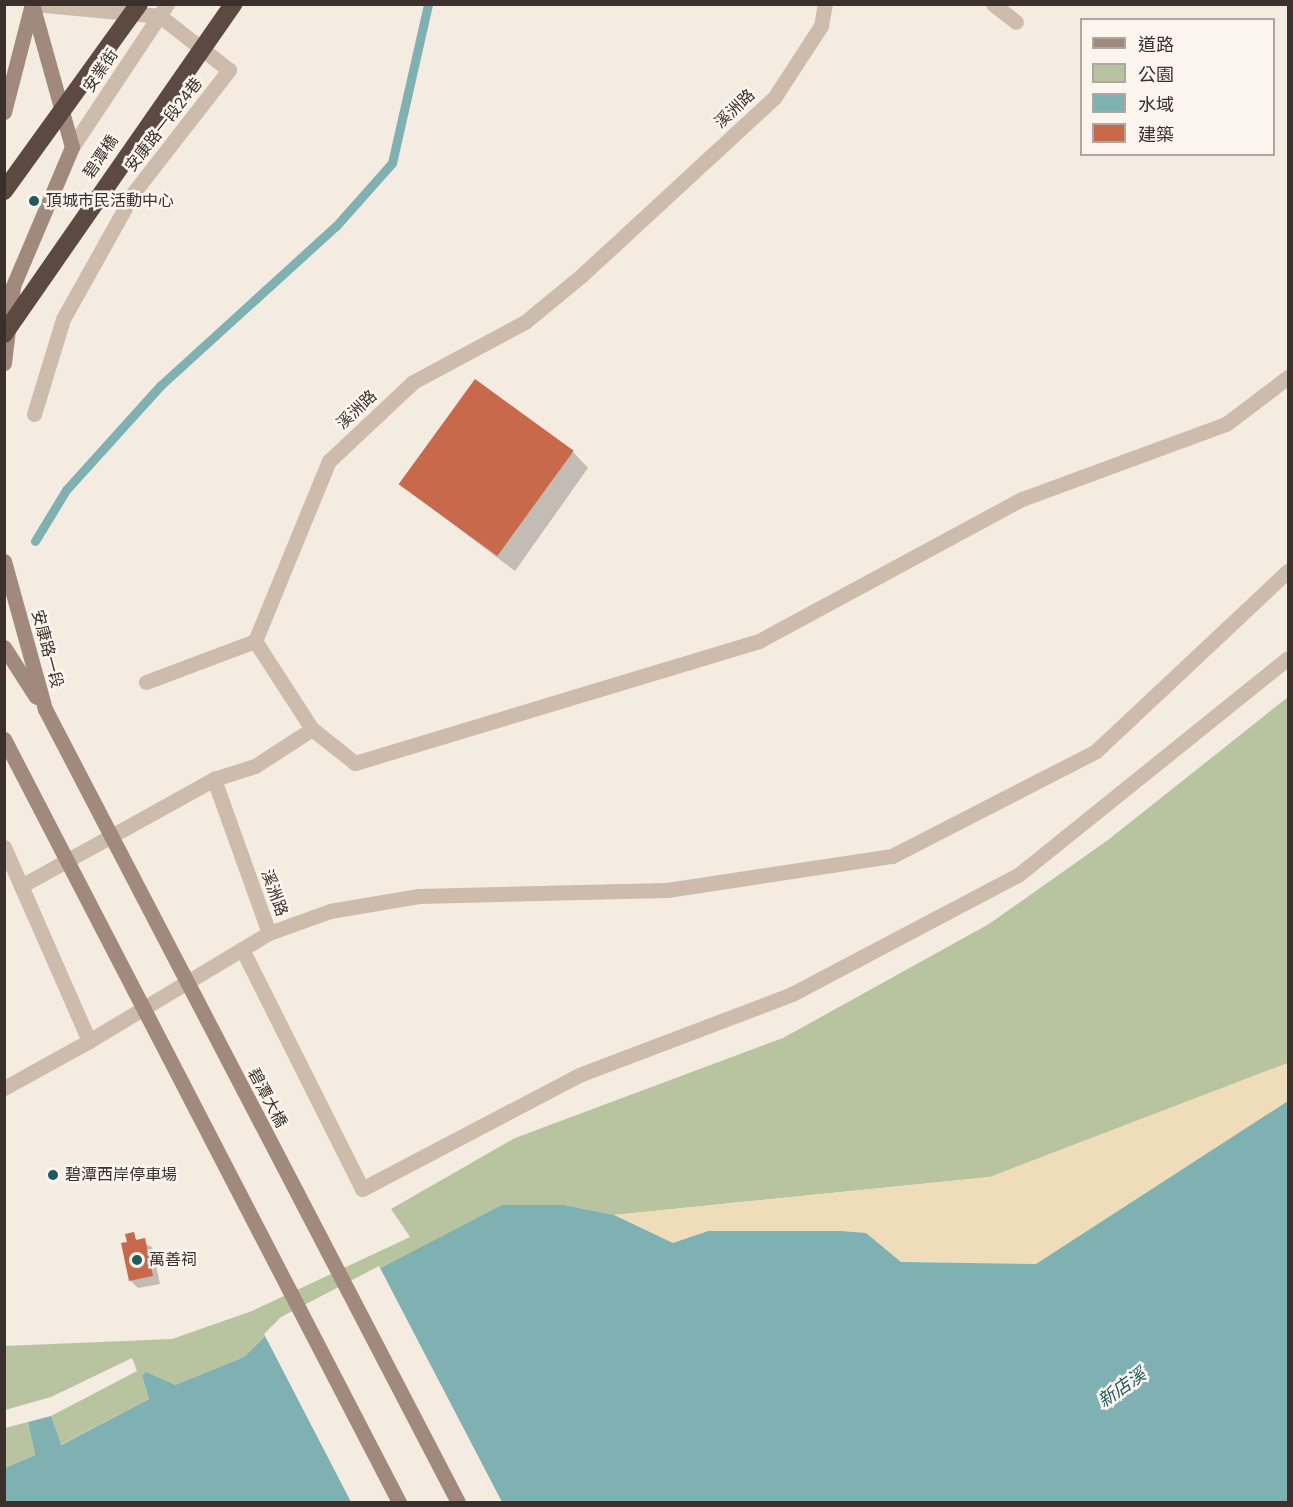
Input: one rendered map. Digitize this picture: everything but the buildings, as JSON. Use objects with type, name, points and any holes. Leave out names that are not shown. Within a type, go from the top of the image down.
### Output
[{"type":"highway","points":[[4,191],[139,4]]},
{"type":"highway","name":"碧潭橋","points":[[4,334],[233,4]]},
{"type":"main road","points":[[4,112],[33,4]]},
{"type":"main road","points":[[4,363],[13,286],[72,147],[33,4]]},
{"type":"main road","name":"安康路一段","points":[[4,561],[45,709]]},
{"type":"main road","name":"安康路一段","points":[[4,647],[45,709]]},
{"type":"main road","name":"碧潭大橋","points":[[45,709],[458,1503]]},
{"type":"main road","points":[[4,739],[399,1503]]},
{"type":"street","points":[[33,4],[164,10]]},
{"type":"street","name":"溪洲路","points":[[255,641],[329,460],[413,382],[525,322],[582,275],[774,98],[821,26],[825,4]]},
{"type":"street","points":[[993,4],[1016,22]]},
{"type":"street","name":"安業街","points":[[72,147],[164,10]]},
{"type":"street","name":"安康路一段24巷","points":[[34,414],[63,319],[129,202],[229,70],[164,10]]},
{"type":"street","points":[[146,682],[255,641],[312,729],[355,763],[759,642],[1022,498],[1226,424],[1288,377]]},
{"type":"street","points":[[4,1088],[89,1041],[269,933],[330,911],[419,896],[667,890],[892,856],[1096,751],[1288,571]]},
{"type":"street","points":[[242,949],[362,1189],[579,1075],[792,994],[1018,875],[1288,658]]},
{"type":"street","points":[[21,886],[214,779],[255,766],[312,729]]},
{"type":"street","name":"溪洲路","points":[[214,779],[269,933]]},
{"type":"street","points":[[4,847],[89,1041]]},
{"type":"green space","points":[[1288,697],[1288,1063],[990,1177],[614,1215],[565,1205],[283,1319],[244,1357],[175,1385],[142,1376],[149,1399],[60,1445],[51,1416],[137,1371],[132,1358],[51,1397],[5,1410],[4,1346],[172,1339],[252,1311],[410,1237],[391,1209],[515,1138],[783,1038],[989,924],[1108,840]]},
{"type":"green space","points":[[28,1422],[35,1455],[5,1468],[5,1428]]},
{"type":"sand","points":[[1288,1063],[1288,1101],[1036,1264],[901,1262],[866,1233],[708,1231],[673,1243],[614,1215],[990,1177]]},
{"type":"water","name":"新店溪","points":[[1288,1101],[1288,1502],[5,1502],[5,1468],[35,1455],[28,1422],[51,1416],[61,1445],[149,1399],[142,1376],[146,1372],[175,1385],[244,1357],[283,1319],[502,1205],[565,1205],[614,1215],[673,1243],[708,1231],[840,1231],[866,1233],[901,1262],[1036,1264]]},
{"type":"pier","points":[[379,1266],[502,1502],[351,1502],[264,1334],[281,1317]]},
{"type":"waterway","points":[[35,541],[66,490],[161,385],[336,226],[392,163],[428,4]]},
{"type":"place","name":"頂城市民活動中心","points":[[34,201]]},
{"type":"place","name":"碧潭西岸停車場","points":[[53,1175]]},
{"type":"place","name":"萬善祠","points":[[137,1260]]}]
